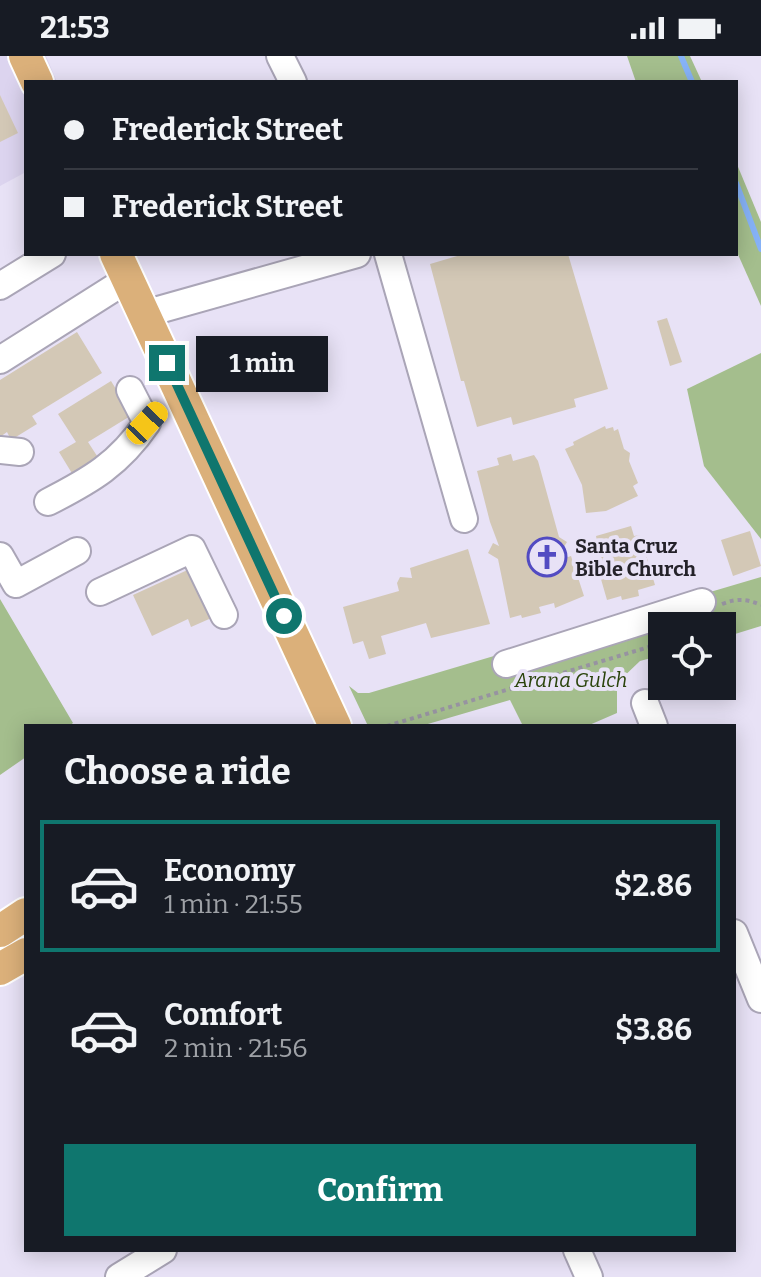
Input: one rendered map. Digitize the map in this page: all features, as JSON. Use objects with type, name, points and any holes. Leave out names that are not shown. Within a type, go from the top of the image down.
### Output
[{"type":"main road","points":[[25,56],[36,80]]},
{"type":"main road","points":[[122,267],[334,724]]},
{"type":"main road","points":[[0,931],[24,915]]},
{"type":"main road","points":[[0,969],[24,955]]},
{"type":"street","points":[[280,56],[292,80]]},
{"type":"street","points":[[0,286],[49,256]]},
{"type":"street","points":[[144,314],[290,263],[342,256]]},
{"type":"street","points":[[389,256],[464,519]]},
{"type":"street","points":[[0,360],[122,267]]},
{"type":"street","points":[[48,502],[98,476],[179,388]]},
{"type":"street","points":[[130,390],[147,423]]},
{"type":"street","points":[[100,592],[192,549],[224,615]]},
{"type":"street","points":[[0,556],[16,584],[77,551]]},
{"type":"street","points":[[506,664],[708,607]]},
{"type":"street","points":[[736,941],[761,999]]},
{"type":"street","points":[[119,1277],[160,1252]]},
{"type":"street","points":[[578,1252],[589,1277]]},
{"type":"path","points":[[708,607],[734,599],[761,605]]},
{"type":"path","points":[[394,724],[648,648]]},
{"type":"path","points":[[628,654],[630,663]]},
{"type":"shaded area","points":[[0,56],[46,56],[56,80],[24,80],[24,173],[0,186]]},
{"type":"green space","points":[[627,56],[690,56],[701,80],[635,80]]},
{"type":"green space","points":[[738,167],[761,222],[761,306],[738,254]]},
{"type":"green space","points":[[761,353],[761,539],[704,466],[687,389]]},
{"type":"green space","name":"Arana Gulch","points":[[761,577],[761,626],[736,634],[736,612],[648,612],[648,659],[640,661],[617,683],[617,713],[592,724],[522,724],[510,700],[428,724],[367,724],[349,686],[358,693],[369,693]]},
{"type":"green space","points":[[0,599],[73,723],[24,724],[24,758],[0,775]]},
{"type":"building","points":[[0,95],[18,133],[0,142]]},
{"type":"building","points":[[457,256],[569,256],[608,389],[574,399],[576,407],[513,425],[511,417],[477,427],[464,381],[461,381],[430,264]]},
{"type":"building","points":[[667,318],[682,362],[670,366],[657,321]]},
{"type":"building","points":[[77,332],[102,373],[32,416],[37,424],[11,440],[7,432],[0,437],[0,380]]},
{"type":"building","points":[[111,381],[132,415],[88,442],[99,459],[73,475],[59,452],[76,442],[58,414]]},
{"type":"building","points":[[605,426],[606,429],[613,427],[614,431],[618,429],[624,449],[630,453],[629,461],[638,483],[633,486],[638,496],[606,511],[586,513],[582,485],[565,449]]},
{"type":"building","points":[[511,454],[513,461],[534,455],[538,461],[559,537],[567,542],[562,550],[565,558],[571,556],[584,596],[555,608],[554,603],[539,607],[541,613],[522,618],[521,615],[510,618],[498,559],[488,553],[493,543],[499,546],[477,471],[499,465],[497,458]]},
{"type":"building","points":[[631,526],[634,536],[640,535],[655,585],[638,590],[639,596],[607,600],[592,548],[598,546],[596,536]]},
{"type":"building","points":[[750,531],[761,566],[733,576],[721,540]]},
{"type":"building","points":[[468,549],[490,624],[431,638],[426,623],[381,636],[386,654],[369,659],[363,641],[353,644],[343,607],[399,591],[397,583],[400,577],[412,578],[410,568]]},
{"type":"building","points":[[194,567],[216,616],[191,627],[188,619],[152,636],[133,595]]},
{"type":"waterway","points":[[681,56],[691,80]]},
{"type":"waterway","points":[[738,188],[761,249]]},
{"type":"place","name":"Santa Cruz Bible Church","points":[[547,557]]},
{"type":"route","points":[[167,363],[284,616]]}]
